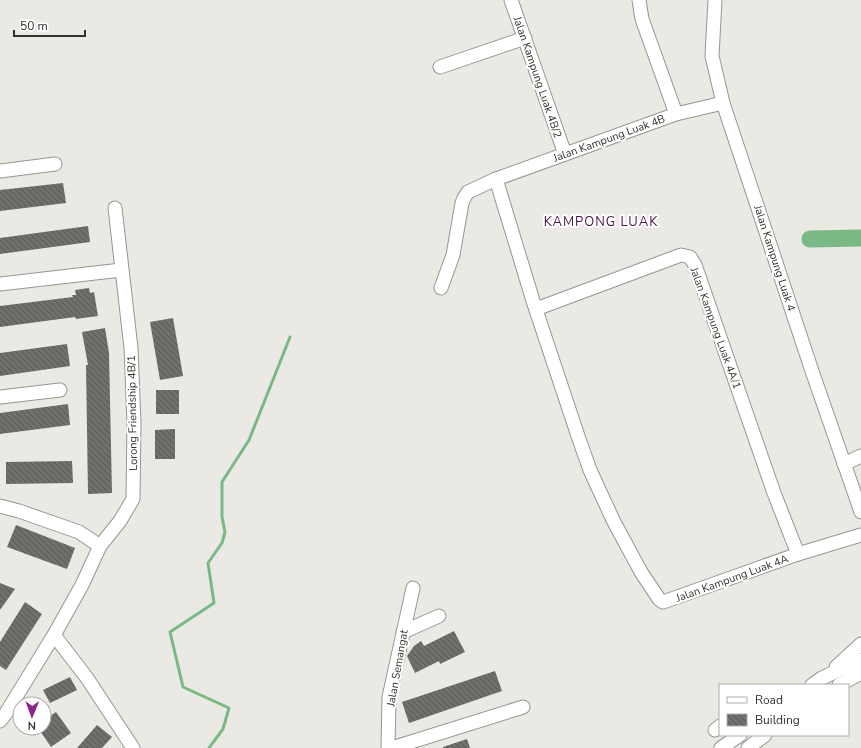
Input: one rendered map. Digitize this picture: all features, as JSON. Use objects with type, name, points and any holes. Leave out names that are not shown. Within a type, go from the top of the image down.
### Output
[{"type":"street","name":"Jalan Kampung Luak 4B/2","points":[[511,0],[565,154]]},
{"type":"street","points":[[639,0],[642,19],[676,114]]},
{"type":"street","name":"Jalan Kampung Luak 4","points":[[715,0],[712,56],[723,103],[812,371],[861,512]]},
{"type":"street","points":[[440,67],[525,38]]},
{"type":"street","name":"Jalan Kampung Luak 4B","points":[[441,288],[453,255],[461,209],[464,198],[468,192],[496,179],[676,114],[723,103]]},
{"type":"street","points":[[0,171],[55,164]]},
{"type":"street","name":"Jalan Kampung Luak 4A","points":[[496,179],[534,303],[590,470],[613,520],[641,572],[658,599],[666,602],[798,554],[861,535]]},
{"type":"street","name":"Lorong Friendship 4B/1","points":[[2,714],[54,635],[82,585],[100,546],[120,521],[134,499],[134,422],[131,348],[115,208]]},
{"type":"street","name":"Jalan Kampung Luak 4A/1","points":[[534,303],[681,255],[690,257],[695,265],[774,493],[798,554]]},
{"type":"street","points":[[0,284],[121,270]]},
{"type":"street","points":[[0,397],[60,390]]},
{"type":"street","points":[[844,464],[861,456]]},
{"type":"street","points":[[0,506],[19,510],[79,532],[100,546]]},
{"type":"street","name":"Jalan Semangat","points":[[388,748],[389,697],[413,588]]},
{"type":"street","points":[[403,632],[439,616]]},
{"type":"street","points":[[54,635],[87,678],[133,748]]},
{"type":"street","points":[[817,682],[861,644]]},
{"type":"street","points":[[817,682],[861,660]]},
{"type":"street","points":[[841,684],[861,672]]},
{"type":"street","points":[[392,748],[523,707]]},
{"type":"street","points":[[721,748],[739,736]]},
{"type":"street","points":[[748,748],[764,736]]},
{"type":"building","points":[[63,183],[66,203],[0,211],[0,190]]},
{"type":"building","points":[[88,226],[90,242],[0,254],[0,238]]},
{"type":"building","points":[[89,288],[90,293],[94,292],[98,316],[76,319],[75,317],[0,327],[0,306],[73,297],[72,295],[76,295],[75,290]]},
{"type":"building","points":[[173,318],[183,376],[160,380],[150,322]]},
{"type":"building","points":[[105,328],[109,353],[112,493],[88,494],[86,365],[88,365],[82,332]]},
{"type":"building","points":[[67,344],[70,366],[0,376],[0,353]]},
{"type":"building","points":[[156,390],[179,390],[179,414],[156,414]]},
{"type":"building","points":[[68,404],[70,425],[0,434],[0,413]]},
{"type":"building","points":[[175,429],[175,459],[155,459],[155,430]]},
{"type":"building","points":[[72,461],[73,483],[6,484],[6,462]]},
{"type":"building","points":[[16,525],[75,548],[67,569],[7,547]]},
{"type":"building","points":[[0,583],[15,589],[0,610]]},
{"type":"building","points":[[25,602],[42,614],[6,670],[0,666],[0,642]]},
{"type":"building","points":[[454,631],[465,652],[440,664],[439,661],[415,673],[407,656],[414,646],[421,641],[424,646]]},
{"type":"building","points":[[495,671],[502,691],[409,723],[402,702]]},
{"type":"building","points":[[70,677],[77,690],[52,702],[52,696],[46,696],[43,690]]},
{"type":"building","points":[[56,712],[71,733],[51,747],[43,736],[52,736],[52,715]]},
{"type":"building","points":[[97,725],[112,737],[102,748],[77,748]]},
{"type":"building","points":[[467,739],[470,748],[443,748],[443,747]]},
{"type":"waterway","points":[[810,239],[861,238]]},
{"type":"waterway","points":[[209,748],[223,729],[229,708],[183,687],[170,632],[214,603],[208,563],[222,543],[225,532],[222,517],[222,482],[249,440],[290,337]]},
{"type":"district","name":"KAMPONG LUAK","points":[[601,221]]}]
